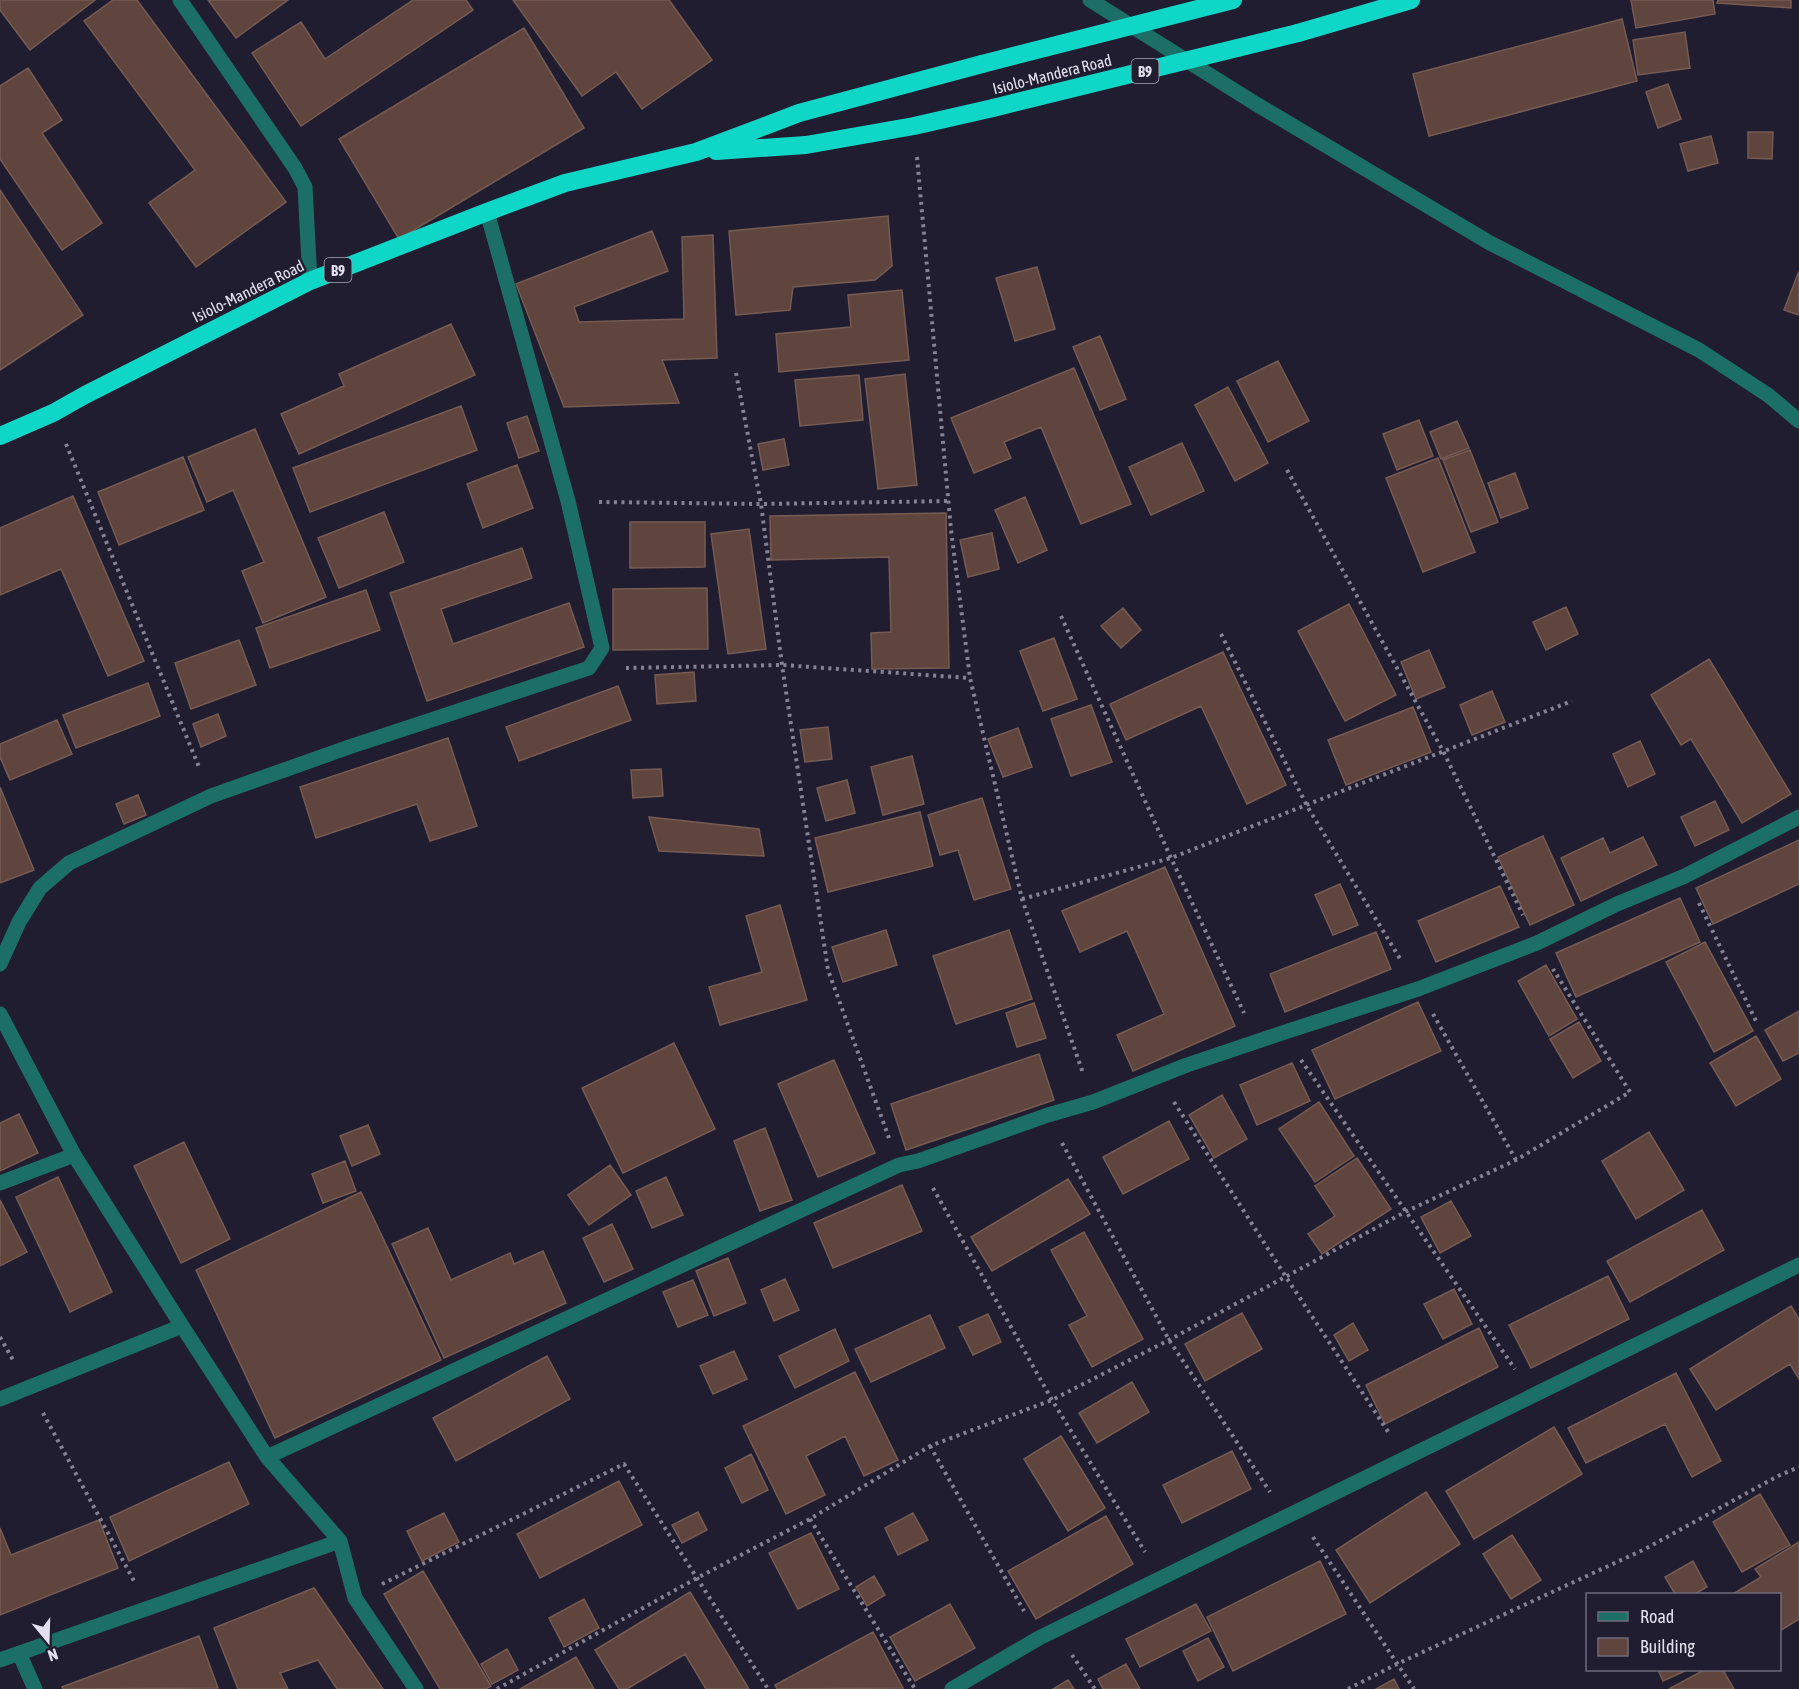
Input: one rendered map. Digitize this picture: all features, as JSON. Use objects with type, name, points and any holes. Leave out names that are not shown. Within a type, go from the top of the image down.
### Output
[{"type":"highway","name":"Isiolo-Mandera Road","points":[[0,436],[53,412],[310,281],[565,183],[696,152],[799,113],[1233,0]]},
{"type":"highway","name":"Isiolo-Mandera Road","points":[[696,152],[806,145],[914,126],[1298,33],[1411,0]]},
{"type":"street","points":[[180,0],[295,168],[305,187],[310,281]]},
{"type":"street","points":[[1090,0],[1257,104],[1490,243],[1700,350],[1768,395],[1799,421]]},
{"type":"street","points":[[0,964],[19,922],[40,888],[69,863],[211,796],[349,747],[589,668],[602,648],[568,501],[487,212]]},
{"type":"street","points":[[267,1457],[899,1165],[918,1161],[1048,1115],[1094,1102],[1157,1076],[1282,1032],[1418,989],[1537,943],[1617,904],[1685,876],[1799,817]]},
{"type":"street","points":[[0,1014],[74,1155],[182,1326],[267,1457],[340,1541],[355,1598],[416,1689]]},
{"type":"street","points":[[0,1183],[74,1155]]},
{"type":"street","points":[[952,1689],[1055,1630],[1799,1265]]},
{"type":"street","points":[[0,1399],[182,1326]]},
{"type":"street","points":[[0,1660],[340,1541]]},
{"type":"street","points":[[19,1653],[35,1689]]},
{"type":"path","points":[[914,126],[949,501],[970,678],[1022,900],[1094,1102]]},
{"type":"path","points":[[736,373],[761,504],[782,665],[828,970],[899,1165]]},
{"type":"path","points":[[53,412],[211,796]]},
{"type":"path","points":[[496,1689],[810,1519],[930,1446],[1052,1400],[1169,1340],[1405,1212],[1516,1160],[1630,1092],[1537,943],[1443,751],[1287,470]]},
{"type":"path","points":[[568,501],[761,504],[949,501]]},
{"type":"path","points":[[1061,616],[1258,1042]]},
{"type":"path","points":[[1221,634],[1307,806],[1418,989],[1516,1160]]},
{"type":"path","points":[[589,668],[782,665],[970,678]]},
{"type":"path","points":[[1022,900],[1171,858],[1572,701]]},
{"type":"path","points":[[1685,876],[1756,1021]]},
{"type":"path","points":[[1282,1032],[1533,1394]]},
{"type":"path","points":[[1157,1076],[1286,1277],[1407,1459]]},
{"type":"path","points":[[1048,1115],[1169,1340],[1414,1689]]},
{"type":"path","points":[[918,1161],[1052,1400],[1161,1578]]},
{"type":"path","points":[[0,1337],[149,1608]]},
{"type":"path","points":[[930,1446],[1040,1638]]},
{"type":"path","points":[[355,1598],[624,1464],[768,1689]]},
{"type":"path","points":[[1348,1689],[1645,1549],[1778,1476],[1799,1467]]},
{"type":"path","points":[[810,1519],[915,1689]]},
{"type":"path","points":[[1055,1630],[1095,1689]]},
{"type":"building","points":[[0,0],[95,0],[30,50],[0,10]]},
{"type":"building","points":[[113,0],[137,0],[286,202],[196,267],[149,203],[195,170],[84,21]]},
{"type":"building","points":[[208,0],[288,0],[236,38]]},
{"type":"building","points":[[413,0],[466,0],[473,10],[301,126],[252,53],[301,22],[325,59]]},
{"type":"building","points":[[513,0],[669,0],[712,60],[642,109],[616,72],[582,96]]},
{"type":"building","points":[[1631,0],[1713,0],[1715,14],[1636,28]]},
{"type":"building","points":[[1718,0],[1791,0],[1791,8],[1717,3]]},
{"type":"building","points":[[1622,19],[1637,81],[1429,136],[1413,74]]},
{"type":"building","points":[[524,28],[584,128],[399,239],[339,139]]},
{"type":"building","points":[[1685,32],[1690,68],[1638,75],[1633,40]]},
{"type":"building","points":[[28,68],[62,120],[42,133],[102,223],[62,250],[0,159],[0,86]]},
{"type":"building","points":[[1668,84],[1681,119],[1658,128],[1646,92]]},
{"type":"building","points":[[1748,132],[1773,132],[1772,159],[1748,158]]},
{"type":"building","points":[[1711,136],[1718,163],[1688,171],[1680,144]]},
{"type":"building","points":[[0,190],[83,315],[0,370]]},
{"type":"building","points":[[888,216],[892,266],[875,280],[793,287],[790,310],[736,315],[729,231]]},
{"type":"building","points":[[652,231],[668,271],[574,307],[579,322],[684,319],[682,237],[713,235],[717,358],[662,360],[679,403],[564,407],[516,284]]},
{"type":"building","points":[[1037,267],[1055,329],[1015,341],[996,278]]},
{"type":"building","points":[[1799,271],[1799,315],[1784,310]]},
{"type":"building","points":[[902,290],[909,360],[779,372],[776,334],[851,327],[848,295]]},
{"type":"building","points":[[451,324],[475,375],[299,454],[281,414],[344,386],[339,374]]},
{"type":"building","points":[[1100,336],[1126,399],[1100,410],[1073,347]]},
{"type":"building","points":[[1278,361],[1309,421],[1268,442],[1237,381]]},
{"type":"building","points":[[1074,368],[1131,504],[1081,524],[1041,427],[1004,442],[1011,458],[974,473],[951,418]]},
{"type":"building","points":[[905,374],[917,485],[878,489],[865,379]]},
{"type":"building","points":[[859,375],[863,420],[800,426],[795,380]]},
{"type":"building","points":[[1228,387],[1268,463],[1235,481],[1195,405]]},
{"type":"building","points":[[461,406],[477,450],[310,512],[293,468]]},
{"type":"building","points":[[527,416],[539,451],[519,458],[507,423]]},
{"type":"building","points":[[1419,420],[1433,456],[1397,470],[1383,434]]},
{"type":"building","points":[[1457,421],[1469,448],[1441,459],[1430,432]]},
{"type":"building","points":[[255,429],[326,597],[263,623],[242,571],[264,562],[233,490],[207,502],[188,457]]},
{"type":"building","points":[[784,439],[789,465],[763,470],[758,444]]},
{"type":"building","points":[[1182,443],[1204,491],[1151,515],[1129,467]]},
{"type":"building","points":[[1470,450],[1498,522],[1471,532],[1443,460]]},
{"type":"building","points":[[183,457],[204,510],[119,545],[98,492]]},
{"type":"building","points":[[1438,458],[1475,552],[1423,572],[1386,478]]},
{"type":"building","points":[[517,465],[533,508],[483,528],[467,484]]},
{"type":"building","points":[[1515,473],[1528,508],[1501,518],[1488,483]]},
{"type":"building","points":[[73,496],[144,661],[108,676],[61,569],[0,595],[0,528]]},
{"type":"building","points":[[1025,497],[1047,550],[1018,563],[995,510]]},
{"type":"building","points":[[384,512],[404,562],[339,588],[318,538]]},
{"type":"building","points":[[946,513],[949,668],[872,669],[871,633],[891,632],[889,557],[771,560],[770,516]]},
{"type":"building","points":[[630,522],[705,522],[705,567],[630,568]]},
{"type":"building","points":[[749,529],[766,649],[728,654],[711,534]]},
{"type":"building","points":[[992,533],[999,569],[968,577],[960,540]]},
{"type":"building","points":[[522,548],[532,578],[441,609],[453,644],[569,603],[584,647],[427,701],[390,593]]},
{"type":"building","points":[[707,588],[708,649],[613,650],[613,589]]},
{"type":"building","points":[[366,590],[380,630],[270,668],[256,628]]},
{"type":"building","points":[[1349,604],[1396,695],[1345,721],[1298,631]]},
{"type":"building","points":[[1566,607],[1578,634],[1546,650],[1533,622]]},
{"type":"building","points":[[1123,608],[1141,630],[1121,648],[1101,626]]},
{"type":"building","points":[[1054,638],[1077,699],[1043,711],[1020,651]]},
{"type":"building","points":[[239,640],[256,685],[191,709],[175,663]]},
{"type":"building","points":[[1429,650],[1445,687],[1416,699],[1401,662]]},
{"type":"building","points":[[1223,652],[1286,785],[1247,804],[1201,706],[1126,740],[1110,704]]},
{"type":"building","points":[[1709,659],[1791,794],[1742,823],[1691,739],[1681,745],[1651,695]]},
{"type":"building","points":[[694,672],[696,701],[657,704],[655,675]]},
{"type":"building","points":[[148,683],[160,716],[76,748],[63,715]]},
{"type":"building","points":[[618,686],[631,720],[519,761],[506,727]]},
{"type":"building","points":[[1492,691],[1505,722],[1472,735],[1460,705]]},
{"type":"building","points":[[1091,705],[1112,762],[1071,776],[1051,719]]},
{"type":"building","points":[[1413,707],[1431,752],[1346,785],[1328,740]]},
{"type":"building","points":[[218,714],[226,736],[201,747],[193,724]]},
{"type":"building","points":[[57,720],[72,754],[10,780],[0,757],[0,744]]},
{"type":"building","points":[[828,727],[832,759],[805,762],[800,730]]},
{"type":"building","points":[[1018,728],[1032,767],[1003,777],[988,739]]},
{"type":"building","points":[[448,738],[477,826],[430,841],[417,804],[316,838],[300,787]]},
{"type":"building","points":[[1640,741],[1655,774],[1628,787],[1613,754]]},
{"type":"building","points":[[912,756],[924,804],[883,815],[871,767]]},
{"type":"building","points":[[661,769],[663,796],[633,798],[631,770]]},
{"type":"building","points":[[847,780],[855,813],[826,821],[817,788]]},
{"type":"building","points":[[0,787],[34,870],[0,883]]},
{"type":"building","points":[[138,795],[146,815],[124,824],[116,804]]},
{"type":"building","points":[[982,798],[1011,889],[974,900],[958,850],[940,855],[928,815]]},
{"type":"building","points":[[1715,801],[1729,830],[1695,846],[1681,817]]},
{"type":"building","points":[[920,812],[933,866],[828,892],[815,838]]},
{"type":"building","points":[[649,817],[759,829],[764,856],[659,851]]},
{"type":"building","points":[[1543,836],[1574,905],[1530,925],[1498,857]]},
{"type":"building","points":[[1643,837],[1657,865],[1581,901],[1561,858],[1603,838],[1610,853]]},
{"type":"building","points":[[1799,840],[1799,884],[1713,924],[1696,888]]},
{"type":"building","points":[[1165,867],[1235,1026],[1133,1071],[1117,1035],[1164,1014],[1127,931],[1080,952],[1062,911]]},
{"type":"building","points":[[1340,884],[1358,925],[1333,935],[1315,895]]},
{"type":"building","points":[[1500,886],[1519,927],[1436,962],[1418,921]]},
{"type":"building","points":[[1680,898],[1700,942],[1576,997],[1556,953]]},
{"type":"building","points":[[780,905],[807,1000],[720,1025],[709,987],[762,972],[746,916]]},
{"type":"building","points":[[886,930],[897,965],[843,982],[832,947]]},
{"type":"building","points":[[1009,930],[1032,999],[956,1024],[933,956]]},
{"type":"building","points":[[1376,932],[1391,969],[1285,1012],[1270,974]]},
{"type":"building","points":[[1705,942],[1753,1031],[1714,1052],[1666,962]]},
{"type":"building","points":[[1546,965],[1577,1019],[1549,1036],[1518,981]]},
{"type":"building","points":[[1418,1002],[1441,1051],[1335,1099],[1312,1050]]},
{"type":"building","points":[[1034,1003],[1046,1038],[1017,1047],[1006,1013]]},
{"type":"building","points":[[1799,1011],[1799,1053],[1783,1061],[1765,1030]]},
{"type":"building","points":[[1579,1022],[1601,1061],[1573,1078],[1550,1039]]},
{"type":"building","points":[[1756,1036],[1781,1079],[1736,1106],[1710,1063]]},
{"type":"building","points":[[674,1043],[715,1129],[623,1173],[582,1088]]},
{"type":"building","points":[[1039,1054],[1054,1100],[906,1150],[891,1104]]},
{"type":"building","points":[[834,1060],[875,1153],[818,1177],[778,1084]]},
{"type":"building","points":[[1292,1063],[1310,1101],[1257,1125],[1240,1085]]},
{"type":"building","points":[[1222,1095],[1247,1139],[1214,1158],[1189,1115]]},
{"type":"building","points":[[1319,1102],[1354,1156],[1315,1182],[1279,1129]]},
{"type":"building","points":[[19,1114],[38,1153],[0,1171],[0,1123]]},
{"type":"building","points":[[1169,1121],[1189,1159],[1123,1194],[1103,1157]]},
{"type":"building","points":[[368,1125],[380,1154],[352,1166],[340,1136]]},
{"type":"building","points":[[765,1128],[792,1200],[760,1211],[734,1141]]},
{"type":"building","points":[[1649,1132],[1684,1190],[1636,1219],[1602,1161]]},
{"type":"building","points":[[184,1142],[230,1239],[181,1263],[134,1166]]},
{"type":"building","points":[[1357,1158],[1391,1209],[1322,1254],[1308,1234],[1335,1216],[1315,1186]]},
{"type":"building","points":[[345,1161],[356,1191],[323,1203],[312,1174]]},
{"type":"building","points":[[610,1165],[631,1195],[589,1225],[568,1195]]},
{"type":"building","points":[[58,1177],[112,1292],[70,1312],[16,1197]]},
{"type":"building","points":[[666,1177],[683,1215],[652,1228],[636,1191]]},
{"type":"building","points":[[1068,1179],[1090,1214],[992,1271],[971,1237]]},
{"type":"building","points":[[902,1185],[922,1231],[833,1268],[814,1223]]},
{"type":"building","points":[[361,1192],[441,1360],[275,1438],[196,1270]]},
{"type":"building","points":[[0,1200],[27,1252],[0,1266]]},
{"type":"building","points":[[1451,1201],[1471,1236],[1440,1253],[1421,1217]]},
{"type":"building","points":[[1702,1210],[1724,1250],[1630,1302],[1607,1261]]},
{"type":"building","points":[[612,1224],[633,1269],[604,1282],[583,1238]]},
{"type":"building","points":[[428,1228],[451,1280],[510,1253],[514,1264],[543,1251],[566,1303],[444,1358],[392,1244]]},
{"type":"building","points":[[1084,1232],[1143,1339],[1092,1367],[1069,1325],[1087,1316],[1051,1250]]},
{"type":"building","points":[[728,1258],[746,1303],[714,1316],[696,1271]]},
{"type":"building","points":[[1608,1276],[1629,1319],[1531,1368],[1509,1325]]},
{"type":"building","points":[[785,1279],[799,1310],[774,1321],[761,1290]]},
{"type":"building","points":[[693,1280],[708,1315],[678,1327],[663,1292]]},
{"type":"building","points":[[1454,1289],[1472,1324],[1443,1339],[1424,1304]]},
{"type":"building","points":[[1791,1306],[1799,1319],[1799,1379],[1790,1364],[1716,1410],[1690,1369]]},
{"type":"building","points":[[1242,1313],[1262,1349],[1205,1381],[1185,1344]]},
{"type":"building","points":[[988,1314],[1001,1342],[973,1355],[959,1327]]},
{"type":"building","points":[[930,1315],[945,1348],[871,1382],[855,1349]]},
{"type":"building","points":[[1353,1323],[1368,1350],[1349,1361],[1334,1335]]},
{"type":"building","points":[[1479,1328],[1498,1367],[1385,1424],[1366,1385]]},
{"type":"building","points":[[835,1329],[849,1361],[795,1388],[779,1356]]},
{"type":"building","points":[[734,1351],[747,1379],[713,1394],[700,1366]]},
{"type":"building","points":[[547,1356],[570,1399],[456,1461],[433,1418]]},
{"type":"building","points":[[855,1372],[898,1460],[864,1476],[845,1436],[806,1456],[825,1495],[786,1514],[743,1426]]},
{"type":"building","points":[[1676,1373],[1721,1461],[1692,1477],[1665,1424],[1586,1463],[1568,1428]]},
{"type":"building","points":[[1132,1382],[1149,1412],[1097,1443],[1079,1413]]},
{"type":"building","points":[[1554,1427],[1582,1474],[1474,1539],[1446,1491]]},
{"type":"building","points":[[1061,1436],[1105,1508],[1068,1531],[1024,1459]]},
{"type":"building","points":[[1232,1451],[1251,1489],[1182,1523],[1163,1485]]},
{"type":"building","points":[[751,1454],[768,1490],[742,1503],[725,1468]]},
{"type":"building","points":[[229,1462],[249,1504],[129,1561],[110,1517]]},
{"type":"building","points":[[619,1481],[642,1525],[540,1578],[517,1534]]},
{"type":"building","points":[[1426,1492],[1460,1544],[1370,1603],[1336,1550]]},
{"type":"building","points":[[1760,1494],[1790,1545],[1742,1572],[1713,1522]]},
{"type":"building","points":[[698,1512],[707,1530],[682,1543],[672,1525]]},
{"type":"building","points":[[444,1513],[459,1542],[422,1561],[407,1531]]},
{"type":"building","points":[[913,1513],[928,1540],[898,1555],[885,1528]]},
{"type":"building","points":[[1106,1516],[1133,1564],[1036,1619],[1008,1571]]},
{"type":"building","points":[[99,1520],[118,1568],[0,1615],[0,1528],[11,1555]]},
{"type":"building","points":[[811,1533],[839,1589],[798,1609],[769,1553]]},
{"type":"building","points":[[1512,1535],[1541,1580],[1511,1599],[1483,1554]]},
{"type":"building","points":[[1799,1542],[1799,1619],[1781,1630],[1781,1593],[1735,1593],[1761,1577],[1755,1569]]},
{"type":"building","points":[[1320,1561],[1346,1614],[1233,1671],[1207,1617]]},
{"type":"building","points":[[1693,1561],[1707,1587],[1697,1593],[1674,1593],[1665,1577]]},
{"type":"building","points":[[423,1571],[491,1686],[486,1689],[440,1689],[384,1594]]},
{"type":"building","points":[[874,1576],[885,1595],[867,1606],[856,1587]]},
{"type":"building","points":[[314,1588],[383,1689],[337,1689],[318,1660],[280,1673],[288,1689],[238,1689],[214,1628]]},
{"type":"building","points":[[690,1592],[749,1689],[706,1689],[685,1654],[627,1689],[619,1689],[595,1650]]},
{"type":"building","points":[[584,1599],[599,1628],[564,1647],[549,1618]]},
{"type":"building","points":[[950,1604],[975,1648],[915,1681],[890,1637]]},
{"type":"building","points":[[1196,1604],[1211,1631],[1140,1667],[1126,1639]]},
{"type":"building","points":[[873,1632],[903,1688],[777,1689],[775,1685]]},
{"type":"building","points":[[199,1636],[218,1688],[63,1689],[62,1687]]},
{"type":"building","points":[[1208,1638],[1224,1667],[1198,1681],[1183,1651]]},
{"type":"building","points":[[507,1649],[518,1670],[492,1684],[481,1664]]},
{"type":"building","points":[[576,1657],[594,1689],[520,1689]]},
{"type":"building","points":[[1126,1664],[1140,1689],[1103,1689],[1098,1679]]},
{"type":"building","points":[[1658,1671],[1685,1671],[1663,1681]]},
{"type":"building","points":[[1702,1671],[1724,1671],[1734,1689],[1669,1689]]},
{"type":"building","points":[[1394,1679],[1399,1689],[1376,1689]]},
{"type":"building","points":[[1068,1680],[1074,1689],[1053,1689]]}]
